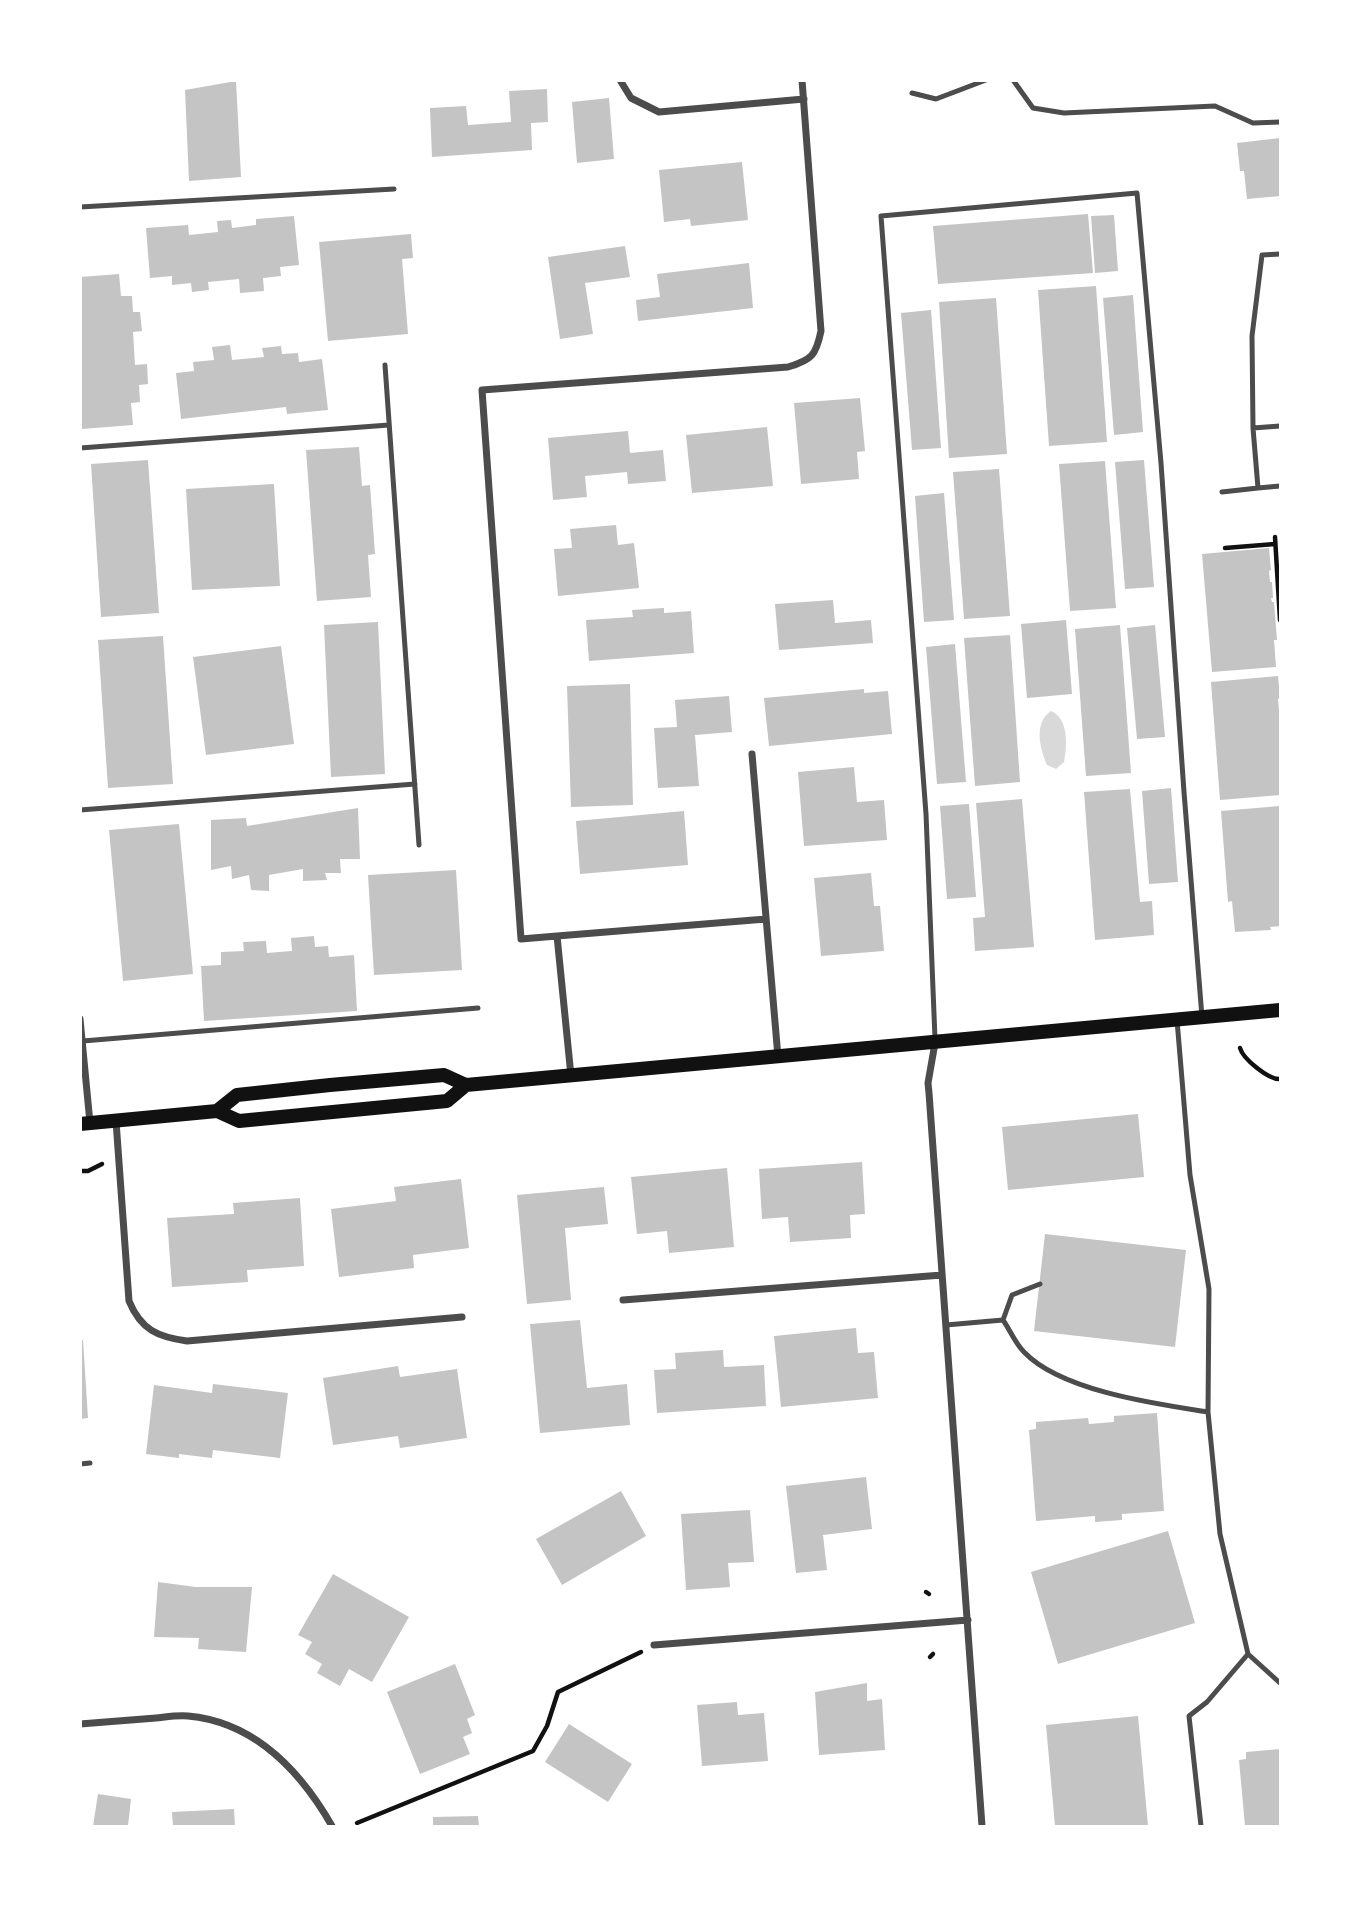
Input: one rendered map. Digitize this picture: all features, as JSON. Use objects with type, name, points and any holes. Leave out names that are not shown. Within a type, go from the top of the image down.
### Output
[{"type":"main road","points":[[217,1111],[237,1095],[330,1085],[444,1075],[466,1085],[1280,1010]]},
{"type":"main road","points":[[85,1124],[217,1111],[239,1121],[447,1101],[466,1085]]},
{"type":"street","points":[[620,80],[632,98],[659,112],[804,99]]},
{"type":"street","points":[[766,919],[521,939],[482,390],[788,367],[813,356],[821,331],[802,80]]},
{"type":"street","points":[[752,754],[778,1057]]},
{"type":"street","points":[[557,936],[571,1076]]},
{"type":"street","points":[[80,1019],[85,1124]]},
{"type":"street","points":[[935,1042],[928,1083],[982,1826]]},
{"type":"street","points":[[116,1121],[129,1301],[134,1313],[156,1334],[168,1339],[187,1341],[462,1317]]},
{"type":"street","points":[[623,1300],[942,1275]]},
{"type":"street","points":[[654,1645],[968,1620]]},
{"type":"street","points":[[80,1724],[188,1716],[233,1726],[264,1744],[292,1769],[332,1826]]},
{"type":"lane","points":[[912,93],[936,99],[986,80]]},
{"type":"lane","points":[[1013,80],[1033,108],[1065,113],[1215,106],[1253,124],[1280,122]]},
{"type":"lane","points":[[80,207],[394,189]]},
{"type":"lane","points":[[935,1042],[926,814],[881,216],[1137,194],[1161,463],[1202,1017]]},
{"type":"lane","points":[[1258,488],[1252,335],[1262,256],[1280,254]]},
{"type":"lane","points":[[385,365],[419,845]]},
{"type":"lane","points":[[80,448],[389,425]]},
{"type":"lane","points":[[1254,428],[1280,426]]},
{"type":"lane","points":[[1222,492],[1280,486]]},
{"type":"lane","points":[[80,810],[415,785]]},
{"type":"lane","points":[[83,1041],[478,1008]]},
{"type":"lane","points":[[1177,1019],[1191,1175],[1209,1289],[1208,1412],[1220,1534],[1248,1654],[1280,1684]]},
{"type":"lane","points":[[1003,1320],[1012,1295],[1040,1284]]},
{"type":"lane","points":[[1003,1320],[1023,1352],[1050,1372],[1105,1392],[1160,1405],[1208,1412]]},
{"type":"lane","points":[[946,1325],[1003,1320]]},
{"type":"lane","points":[[80,1464],[90,1463]]},
{"type":"lane","points":[[1201,1826],[1189,1716],[1207,1702],[1248,1654]]},
{"type":"path","points":[[1275,537],[1280,620]]},
{"type":"path","points":[[1225,548],[1275,544]]},
{"type":"path","points":[[1240,1048],[1251,1063],[1275,1080],[1280,1079]]},
{"type":"path","points":[[358,1822],[533,1751],[547,1726],[558,1692],[654,1645]]},
{"type":"shaded area","points":[[1051,711],[1061,720],[1065,733],[1064,762],[1056,769],[1047,765],[1040,736],[1042,722]]},
{"type":"building","points":[[236,81],[241,177],[189,181],[185,90]]},
{"type":"building","points":[[547,89],[548,122],[531,123],[532,150],[432,157],[430,108],[466,106],[468,125],[511,122],[509,91]]},
{"type":"building","points":[[609,98],[614,159],[577,163],[572,102]]},
{"type":"building","points":[[1280,138],[1280,196],[1247,199],[1237,143]]},
{"type":"building","points":[[742,162],[748,220],[691,226],[690,219],[664,222],[659,170]]},
{"type":"building","points":[[1088,214],[1093,273],[938,284],[933,226]]},
{"type":"building","points":[[1114,215],[1118,271],[1095,273],[1091,216]]},
{"type":"building","points":[[294,216],[299,265],[280,267],[281,276],[263,278],[264,291],[240,293],[239,279],[208,282],[209,290],[192,292],[191,283],[172,285],[172,276],[150,278],[146,228],[188,225],[189,235],[218,232],[217,221],[231,220],[232,228],[256,225],[256,219]]},
{"type":"building","points":[[411,234],[413,258],[402,259],[408,334],[328,341],[319,242]]},
{"type":"building","points":[[625,246],[630,277],[585,283],[593,334],[560,339],[548,257]]},
{"type":"building","points":[[749,263],[753,308],[638,321],[636,300],[660,297],[657,274]]},
{"type":"building","points":[[119,274],[121,296],[132,296],[133,312],[140,312],[142,331],[133,332],[135,365],[147,364],[148,384],[139,385],[140,402],[131,403],[133,425],[82,429],[80,277]]},
{"type":"building","points":[[1096,286],[1107,442],[1049,446],[1038,290]]},
{"type":"building","points":[[1133,295],[1143,432],[1114,435],[1103,298]]},
{"type":"building","points":[[996,298],[1007,454],[949,458],[939,302]]},
{"type":"building","points":[[931,310],[941,448],[912,450],[901,313]]},
{"type":"building","points":[[230,345],[232,360],[264,357],[262,348],[281,346],[282,354],[298,353],[299,362],[322,359],[328,410],[287,414],[286,407],[181,419],[176,373],[194,371],[193,362],[214,360],[212,347]]},
{"type":"building","points":[[860,398],[865,451],[857,452],[859,479],[801,484],[794,403]]},
{"type":"building","points":[[767,427],[773,486],[692,493],[686,435]]},
{"type":"building","points":[[628,431],[630,453],[663,450],[666,481],[628,484],[627,472],[585,476],[587,497],[553,500],[548,438]]},
{"type":"building","points":[[359,447],[362,486],[370,485],[375,554],[368,555],[371,597],[317,601],[306,450]]},
{"type":"building","points":[[148,460],[159,613],[101,617],[91,464]]},
{"type":"building","points":[[1144,460],[1154,587],[1125,589],[1115,462]]},
{"type":"building","points":[[1105,461],[1116,608],[1070,611],[1059,464]]},
{"type":"building","points":[[999,469],[1010,616],[964,619],[953,472]]},
{"type":"building","points":[[274,484],[280,586],[192,590],[186,489]]},
{"type":"building","points":[[944,493],[954,620],[924,622],[915,496]]},
{"type":"building","points":[[616,525],[618,545],[634,543],[639,588],[558,596],[554,549],[572,548],[570,529]]},
{"type":"building","points":[[1269,548],[1271,598],[1274,602],[1277,640],[1274,640],[1276,667],[1212,672],[1202,554]]},
{"type":"building","points":[[833,600],[835,623],[871,620],[873,643],[779,650],[775,604]]},
{"type":"building","points":[[664,608],[664,613],[691,611],[694,653],[589,661],[586,620],[633,617],[632,610]]},
{"type":"building","points":[[1066,620],[1072,694],[1027,698],[1021,624]]},
{"type":"building","points":[[378,622],[385,774],[331,777],[324,625]]},
{"type":"building","points":[[1120,625],[1131,773],[1086,776],[1075,629]]},
{"type":"building","points":[[1155,625],[1165,737],[1137,739],[1127,628]]},
{"type":"building","points":[[1010,635],[1020,782],[975,786],[964,638]]},
{"type":"building","points":[[163,636],[173,784],[108,788],[98,640]]},
{"type":"building","points":[[955,644],[966,782],[937,784],[926,647]]},
{"type":"building","points":[[281,646],[294,744],[206,755],[193,657]]},
{"type":"building","points":[[1278,676],[1280,795],[1220,800],[1211,682]]},
{"type":"building","points":[[630,684],[633,805],[571,807],[567,686]]},
{"type":"building","points":[[864,689],[864,693],[888,691],[892,734],[769,746],[764,698]]},
{"type":"building","points":[[729,696],[732,732],[695,735],[699,786],[658,788],[654,728],[677,727],[675,700]]},
{"type":"building","points":[[854,767],[857,802],[884,800],[887,840],[804,846],[798,772]]},
{"type":"building","points":[[1171,788],[1178,882],[1149,884],[1142,791]]},
{"type":"building","points":[[1130,789],[1140,902],[1152,901],[1154,935],[1095,940],[1084,792]]},
{"type":"building","points":[[1022,799],[1034,947],[975,951],[973,918],[985,917],[976,803]]},
{"type":"building","points":[[969,804],[976,897],[947,899],[940,806]]},
{"type":"building","points":[[1280,806],[1280,926],[1270,927],[1271,930],[1235,932],[1232,901],[1228,902],[1221,811]]},
{"type":"building","points":[[358,808],[360,859],[340,859],[341,873],[325,873],[327,880],[303,881],[303,869],[269,875],[269,891],[251,890],[249,875],[232,879],[231,866],[211,870],[211,820],[246,818],[247,826]]},
{"type":"building","points":[[684,811],[688,865],[580,874],[576,821]]},
{"type":"building","points":[[179,824],[193,974],[123,981],[109,830]]},
{"type":"building","points":[[456,870],[462,970],[374,975],[368,875]]},
{"type":"building","points":[[871,873],[874,906],[880,906],[884,951],[821,956],[814,878]]},
{"type":"building","points":[[314,936],[315,947],[328,946],[329,957],[354,955],[357,1011],[204,1021],[201,966],[221,965],[221,952],[244,951],[243,942],[266,941],[267,953],[292,951],[291,938]]},
{"type":"building","points":[[1138,1114],[1144,1177],[1008,1190],[1002,1127]]},
{"type":"building","points":[[862,1162],[865,1214],[850,1215],[851,1238],[790,1242],[788,1217],[762,1219],[759,1169]]},
{"type":"building","points":[[727,1168],[734,1247],[669,1253],[667,1231],[637,1234],[631,1177]]},
{"type":"building","points":[[461,1179],[469,1248],[413,1255],[414,1268],[339,1277],[331,1209],[396,1201],[394,1187]]},
{"type":"building","points":[[604,1187],[608,1224],[565,1228],[571,1300],[527,1304],[517,1195]]},
{"type":"building","points":[[300,1198],[304,1266],[247,1270],[248,1282],[172,1287],[167,1218],[234,1214],[233,1203]]},
{"type":"building","points":[[1045,1234],[1186,1250],[1175,1347],[1034,1331]]},
{"type":"building","points":[[580,1320],[587,1388],[627,1384],[630,1425],[540,1433],[530,1324]]},
{"type":"building","points":[[856,1328],[858,1353],[874,1352],[878,1398],[781,1407],[774,1336]]},
{"type":"building","points":[[80,1340],[83,1340],[88,1418],[80,1419]]},
{"type":"building","points":[[723,1350],[724,1367],[764,1365],[766,1406],[657,1413],[654,1370],[676,1369],[675,1353]]},
{"type":"building","points":[[398,1366],[400,1377],[457,1369],[467,1438],[400,1448],[398,1436],[333,1445],[323,1378]]},
{"type":"building","points":[[213,1384],[288,1393],[280,1458],[213,1450],[212,1458],[146,1454],[154,1385],[212,1393]]},
{"type":"building","points":[[1157,1413],[1164,1511],[1122,1514],[1122,1520],[1095,1522],[1095,1516],[1036,1521],[1029,1430],[1036,1429],[1036,1422],[1088,1418],[1089,1424],[1114,1422],[1114,1416]]},
{"type":"building","points":[[866,1477],[872,1529],[823,1535],[827,1570],[796,1573],[786,1486]]},
{"type":"building","points":[[621,1491],[646,1536],[562,1585],[536,1539]]},
{"type":"building","points":[[750,1510],[754,1562],[728,1563],[730,1587],[686,1590],[681,1514]]},
{"type":"building","points":[[1168,1531],[1195,1623],[1058,1664],[1031,1572]]},
{"type":"building","points":[[333,1574],[409,1617],[372,1682],[349,1669],[340,1686],[317,1673],[322,1664],[305,1654],[312,1642],[298,1635]]},
{"type":"building","points":[[158,1582],[196,1587],[252,1587],[246,1652],[198,1649],[199,1638],[154,1637]]},
{"type":"building","points":[[455,1664],[475,1715],[467,1719],[472,1733],[463,1737],[470,1754],[420,1774],[387,1692]]},
{"type":"building","points":[[867,1683],[867,1701],[882,1699],[885,1750],[819,1755],[815,1692]]},
{"type":"building","points":[[737,1702],[738,1715],[764,1713],[768,1761],[702,1766],[697,1705]]},
{"type":"building","points":[[1138,1716],[1148,1826],[1055,1826],[1046,1725]]},
{"type":"building","points":[[569,1724],[632,1764],[608,1802],[545,1762]]},
{"type":"building","points":[[1280,1749],[1280,1826],[1245,1826],[1239,1760],[1246,1759],[1246,1752]]},
{"type":"building","points":[[98,1794],[131,1799],[128,1826],[93,1826]]},
{"type":"building","points":[[234,1809],[235,1826],[173,1826],[172,1812]]},
{"type":"building","points":[[478,1816],[479,1826],[433,1826],[433,1817]]}]
